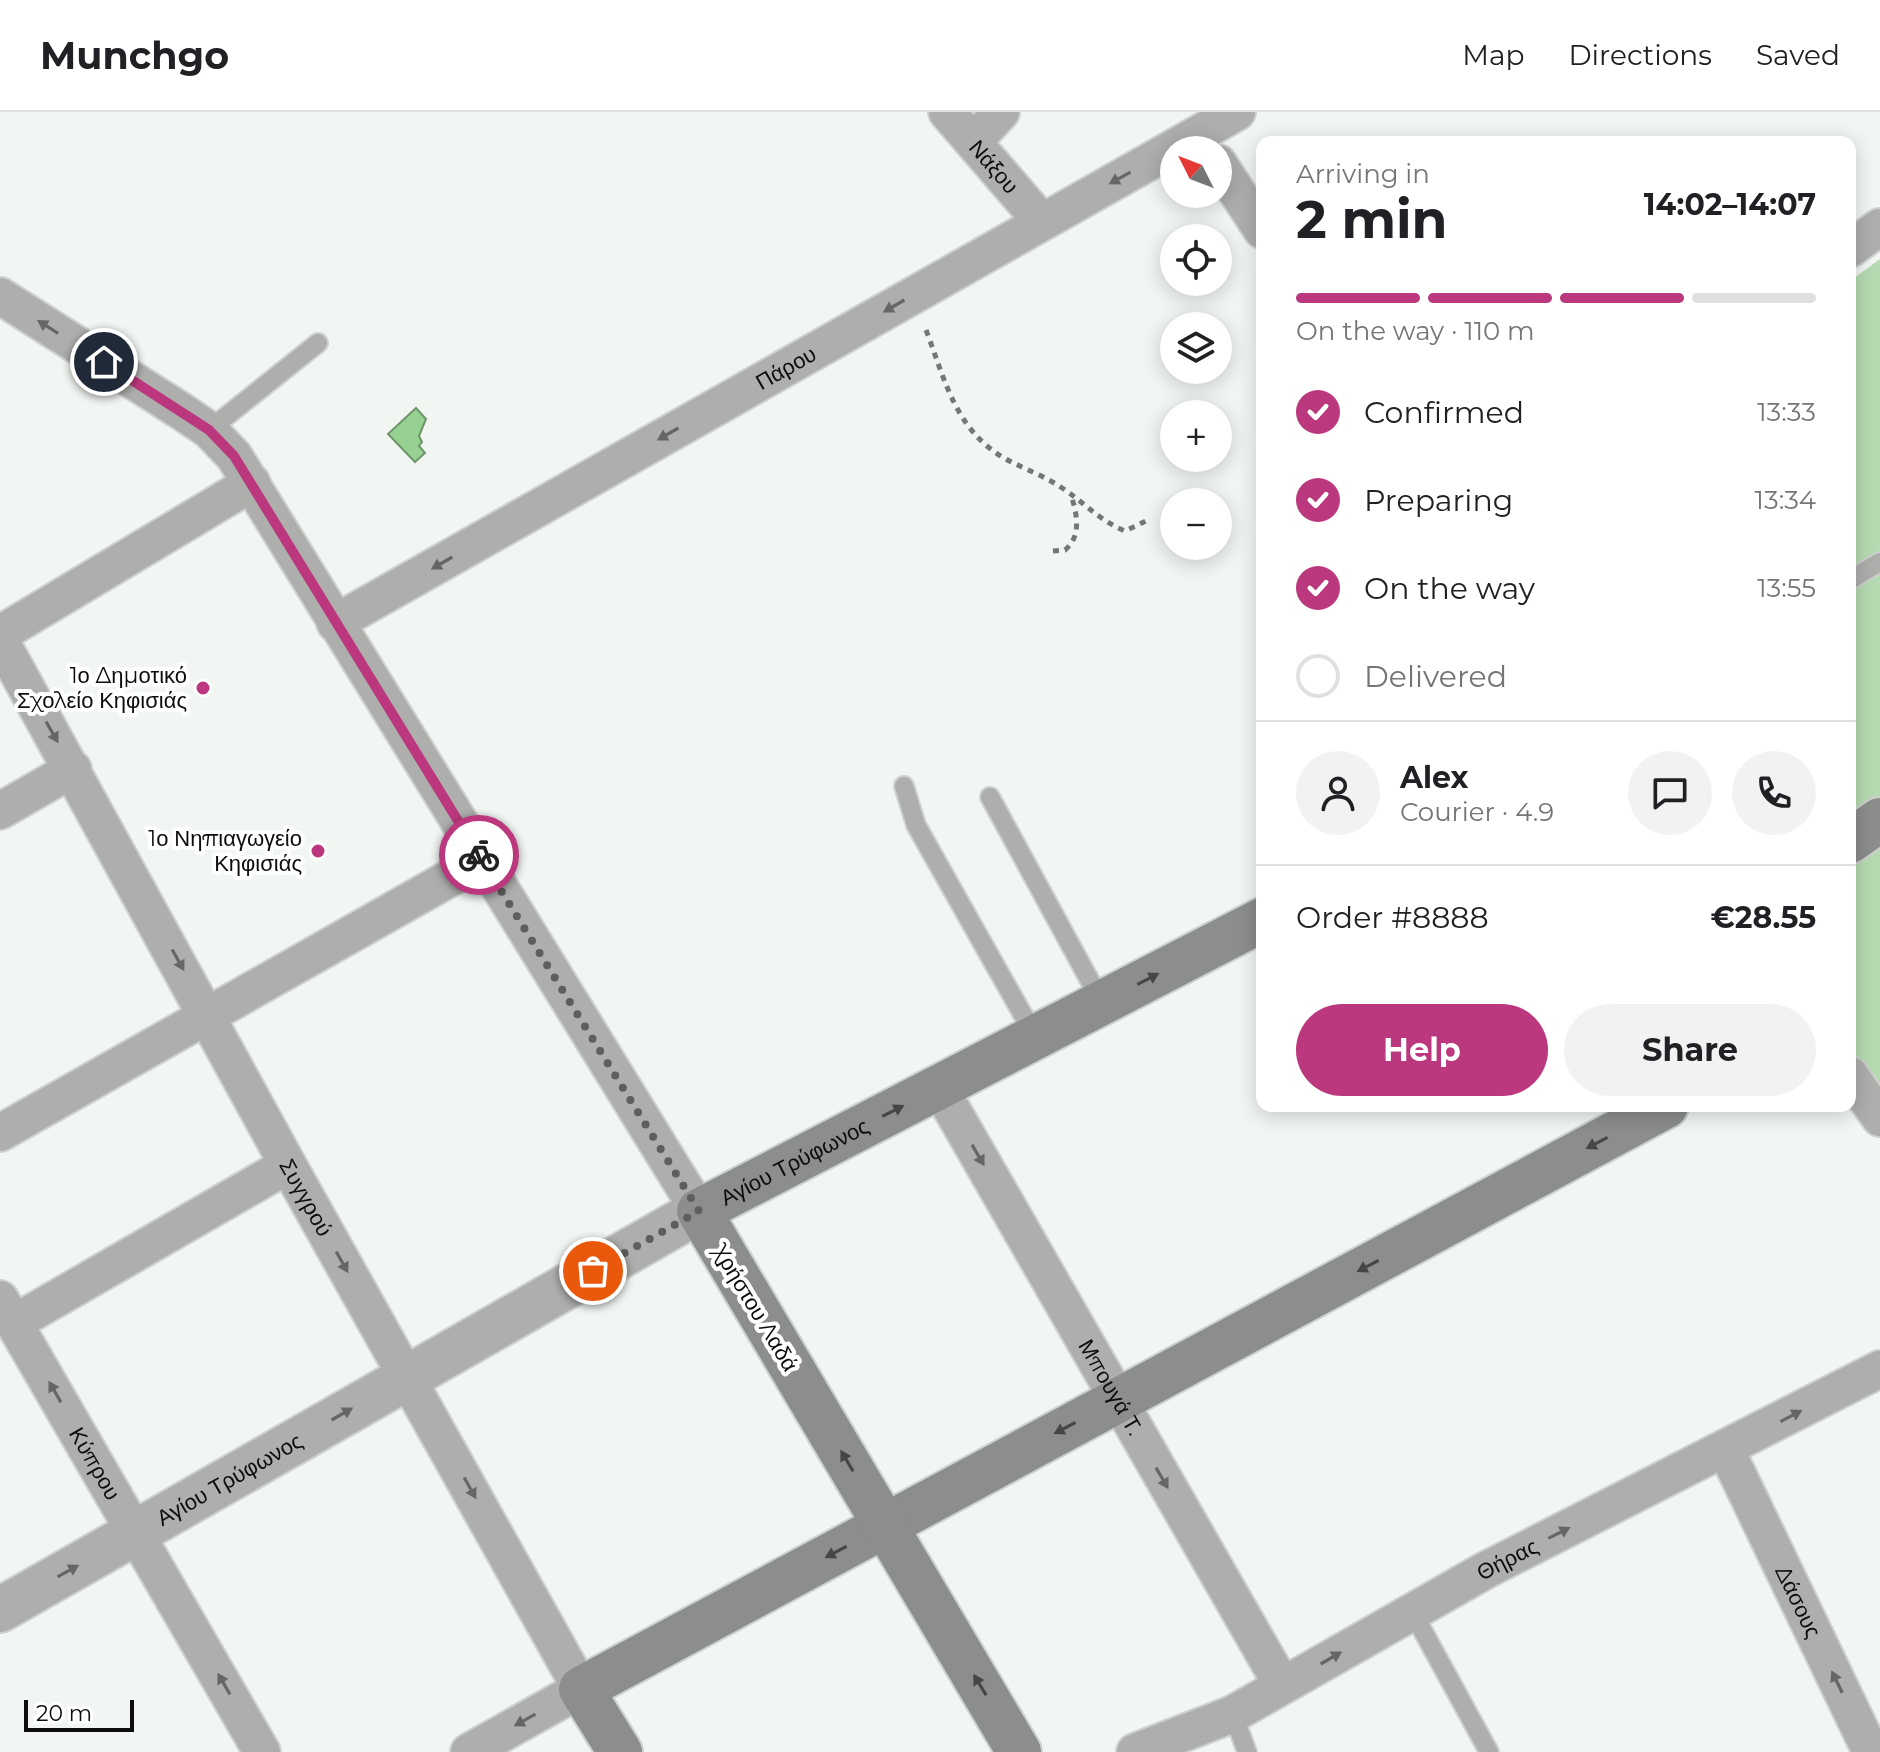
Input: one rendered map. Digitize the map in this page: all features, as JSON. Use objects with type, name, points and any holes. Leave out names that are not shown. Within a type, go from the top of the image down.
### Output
[{"type":"main road","points":[[1856,837],[1880,820]]},
{"type":"main road","name":"Αγίου Τρύφωνος","points":[[699,1211],[1256,923]]},
{"type":"main road","points":[[581,1689],[1655,1112]]},
{"type":"main road","name":"Χρήστου Λαδά","points":[[699,1211],[1019,1752]]},
{"type":"main road","name":"Συγγρού","points":[[581,1689],[620,1752]]},
{"type":"street","name":"Νάξου","points":[[947,112],[1042,222]]},
{"type":"street","points":[[974,141],[1001,112]]},
{"type":"street","name":"Πάρου","points":[[1208,136],[1237,112]]},
{"type":"street","name":"Πάρου","points":[[335,623],[1042,222],[1160,162]]},
{"type":"street","points":[[1232,184],[1256,221]]},
{"type":"street","points":[[1856,245],[1880,227]]},
{"type":"street","name":"Χρήστου Λαδά","points":[[0,296],[209,430],[234,456],[699,1211]]},
{"type":"street","points":[[0,637],[252,483]]},
{"type":"street","name":"Συγγρού","points":[[0,637],[288,1165],[581,1689]]},
{"type":"street","points":[[0,811],[73,769]]},
{"type":"street","points":[[0,1133],[482,860]]},
{"type":"street","points":[[1856,1084],[1880,1118]]},
{"type":"street","name":"Μπουγά Τ.","points":[[939,1087],[1282,1685]]},
{"type":"street","points":[[7,1311],[288,1165]]},
{"type":"street","name":"Αγίου Τρύφωνος","points":[[0,1610],[699,1211]]},
{"type":"street","name":"Κύπρου","points":[[7,1311],[262,1752]]},
{"type":"street","name":"Θήρας","points":[[1135,1752],[1233,1714],[1486,1570],[1880,1369]]},
{"type":"street","name":"Δάσους","points":[[1726,1450],[1867,1751]]},
{"type":"street","points":[[469,1752],[581,1689]]},
{"type":"lane","points":[[209,430],[318,343]]},
{"type":"lane","points":[[1856,576],[1880,562]]},
{"type":"lane","points":[[904,786],[916,825],[1036,1038]]},
{"type":"lane","points":[[990,797],[1102,1003]]},
{"type":"lane","points":[[1412,1611],[1489,1752]]},
{"type":"lane","points":[[1233,1714],[1247,1752]]},
{"type":"path","points":[[913,295],[949,397],[979,442],[1070,495],[1099,519],[1125,531],[1148,520]]},
{"type":"path","points":[[1053,551],[1065,550],[1075,537],[1077,519],[1070,495]]},
{"type":"shaded area","points":[[1880,259],[1880,804],[1856,822],[1856,277]]},
{"type":"shaded area","points":[[416,408],[426,419],[419,436],[422,442],[419,446],[425,453],[415,462],[388,434]]},
{"type":"shaded area","points":[[1880,835],[1880,1099],[1856,1065],[1856,852]]},
{"type":"way so far","points":[[479,855],[699,1211],[593,1271]]},
{"type":"place","name":"1ο Δημοτικό Σχολείο Κηφισιάς","points":[[203,688]]},
{"type":"place","name":"1ο Νηπιαγωγείο Κηφισιάς","points":[[318,851]]},
{"type":"route","points":[[104,362],[209,430],[234,456],[479,855]]}]
